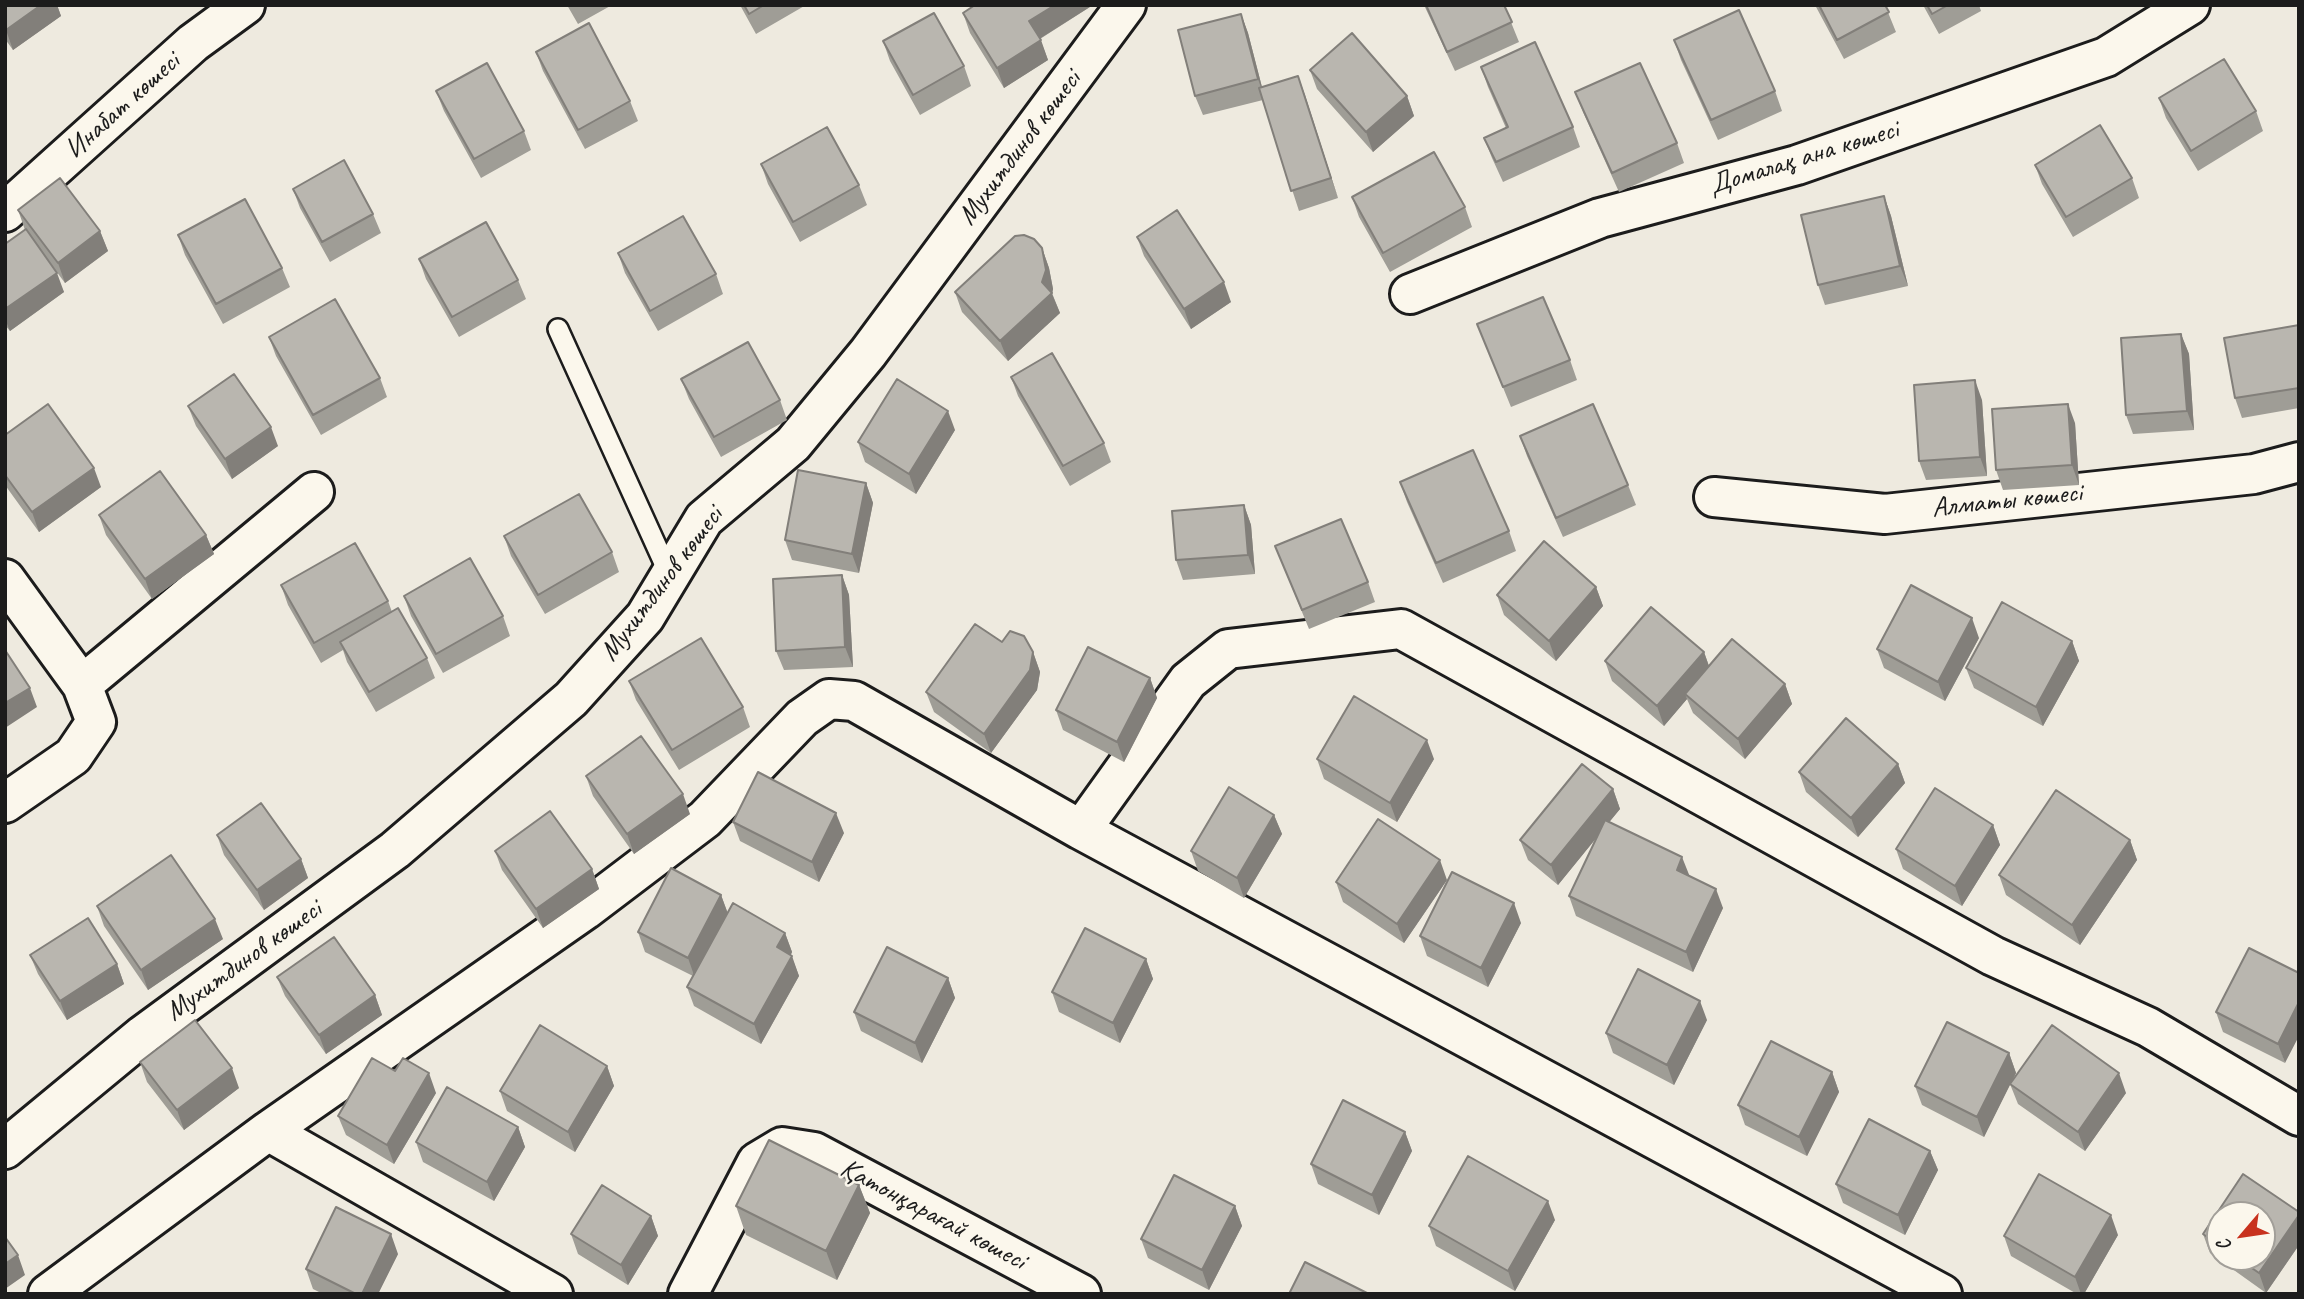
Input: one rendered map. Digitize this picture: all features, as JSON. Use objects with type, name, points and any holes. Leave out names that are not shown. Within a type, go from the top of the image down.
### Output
[{"type":"street","name":"Инабат көшесі","points":[[5,212],[193,43],[245,5]]},
{"type":"street","name":"Мухитдинов көшесі","points":[[5,1149],[143,1035],[395,850],[571,699],[645,617],[704,519],[793,444],[868,353],[1126,5]]},
{"type":"street","name":"Домалақ ана көшесі","points":[[1409,294],[1600,218],[1797,165],[2106,57],[2190,5]]},
{"type":"street","name":"Алматы көшесі","points":[[1714,497],[1885,514],[2254,474],[2299,462]]},
{"type":"street","points":[[82,685],[314,492]]},
{"type":"street","points":[[5,579],[82,685],[96,722],[74,756],[5,803]]},
{"type":"street","points":[[1081,830],[1188,681],[1228,649],[1401,629],[1993,956],[2148,1027],[2299,1116]]},
{"type":"street","points":[[48,1294],[268,1131],[585,910],[705,819],[802,718],[830,699],[854,701],[1081,830],[1942,1294]]},
{"type":"street","points":[[268,1131],[552,1294]]},
{"type":"street","name":"Қатонқарағай көшесі","points":[[688,1294],[757,1162],[782,1147],[814,1152],[1081,1294]]},
{"type":"lane","points":[[558,329],[670,576]]},
{"type":"building","points":[[5,5],[41,5],[6,30]]},
{"type":"building","points":[[744,5],[764,5],[749,14]]},
{"type":"building","points":[[975,5],[1055,5],[1029,21],[1041,40],[997,68],[963,13]]},
{"type":"building","points":[[1426,5],[1504,5],[1512,22],[1447,52]]},
{"type":"building","points":[[1819,5],[1885,5],[1889,12],[1837,40]]},
{"type":"building","points":[[1927,5],[1948,5],[1932,14]]},
{"type":"building","points":[[1739,10],[1775,91],[1711,120],[1674,40]]},
{"type":"building","points":[[934,13],[964,66],[913,95],[883,41]]},
{"type":"building","points":[[1241,14],[1258,79],[1195,96],[1178,30]]},
{"type":"building","points":[[589,23],[630,101],[578,130],[536,52]]},
{"type":"building","points":[[1352,33],[1407,96],[1366,132],[1310,70]]},
{"type":"building","points":[[1535,42],[1573,127],[1496,162],[1484,138],[1508,127],[1481,67]]},
{"type":"building","points":[[2224,59],[2256,111],[2191,151],[2159,98]]},
{"type":"building","points":[[487,63],[524,131],[474,159],[436,91]]},
{"type":"building","points":[[1640,63],[1677,143],[1612,173],[1575,92]]},
{"type":"building","points":[[1298,76],[1331,178],[1291,191],[1259,88]]},
{"type":"building","points":[[2100,125],[2132,178],[2066,217],[2035,165]]},
{"type":"building","points":[[827,127],[859,185],[793,222],[761,164]]},
{"type":"building","points":[[1434,152],[1465,207],[1383,253],[1352,197]]},
{"type":"building","points":[[344,160],[373,214],[322,242],[293,189]]},
{"type":"building","points":[[60,178],[100,231],[58,263],[18,210]]},
{"type":"building","points":[[1884,196],[1900,266],[1818,285],[1801,215]]},
{"type":"building","points":[[245,199],[282,268],[216,304],[178,235]]},
{"type":"building","points":[[1177,210],[1224,282],[1184,309],[1137,237]]},
{"type":"building","points":[[683,216],[716,274],[650,311],[618,253]]},
{"type":"building","points":[[486,222],[518,280],[452,317],[419,259]]},
{"type":"building","points":[[26,229],[57,273],[5,309],[5,244]]},
{"type":"building","points":[[1024,235],[1034,239],[1042,248],[1046,270],[1042,282],[1052,293],[1000,341],[955,292],[1015,236]]},
{"type":"building","points":[[1543,297],[1570,360],[1503,387],[1477,324]]},
{"type":"building","points":[[335,299],[380,378],[313,415],[269,337]]},
{"type":"building","points":[[2299,325],[2299,388],[2235,398],[2224,338]]},
{"type":"building","points":[[2181,334],[2187,411],[2126,415],[2121,338]]},
{"type":"building","points":[[748,342],[780,400],[714,437],[681,379]]},
{"type":"building","points":[[1052,353],[1104,443],[1063,466],[1011,377]]},
{"type":"building","points":[[234,374],[271,427],[225,459],[188,406]]},
{"type":"building","points":[[897,379],[948,411],[909,474],[858,442]]},
{"type":"building","points":[[1975,380],[1980,457],[1919,461],[1914,385]]},
{"type":"building","points":[[48,404],[94,468],[32,512],[5,475],[5,435]]},
{"type":"building","points":[[1593,404],[1628,485],[1556,518],[1520,436]]},
{"type":"building","points":[[2068,404],[2072,465],[1996,470],[1992,409]]},
{"type":"building","points":[[1473,450],[1509,531],[1436,563],[1400,482]]},
{"type":"building","points":[[798,470],[866,483],[852,554],[785,540]]},
{"type":"building","points":[[160,471],[206,535],[145,579],[99,515]]},
{"type":"building","points":[[579,494],[612,552],[538,595],[504,536]]},
{"type":"building","points":[[1244,505],[1248,555],[1176,560],[1172,511]]},
{"type":"building","points":[[1341,519],[1368,582],[1302,610],[1275,546]]},
{"type":"building","points":[[1544,541],[1596,587],[1549,641],[1497,595]]},
{"type":"building","points":[[355,543],[388,601],[314,643],[281,585]]},
{"type":"building","points":[[470,558],[503,616],[436,654],[404,596]]},
{"type":"building","points":[[842,575],[845,647],[776,651],[773,579]]},
{"type":"building","points":[[1911,585],[1972,618],[1938,682],[1877,649]]},
{"type":"building","points":[[2002,602],[2072,641],[2036,707],[1966,668]]},
{"type":"building","points":[[1651,607],[1704,652],[1657,706],[1605,661]]},
{"type":"building","points":[[398,608],[427,658],[369,692],[340,642]]},
{"type":"building","points":[[975,624],[1002,642],[1010,631],[1024,636],[1033,652],[1030,670],[984,734],[926,692]]},
{"type":"building","points":[[701,638],[743,707],[672,750],[629,681]]},
{"type":"building","points":[[1732,639],[1785,684],[1738,739],[1685,694]]},
{"type":"building","points":[[1088,647],[1150,678],[1117,742],[1056,710]]},
{"type":"building","points":[[5,650],[30,688],[5,703]]},
{"type":"building","points":[[1354,696],[1427,740],[1390,803],[1317,759]]},
{"type":"building","points":[[1846,718],[1898,764],[1851,818],[1799,772]]},
{"type":"building","points":[[641,736],[683,794],[627,834],[586,776]]},
{"type":"building","points":[[1582,764],[1613,789],[1551,865],[1520,840]]},
{"type":"building","points":[[758,772],[836,813],[812,862],[733,822]]},
{"type":"building","points":[[1229,787],[1274,815],[1237,878],[1191,851]]},
{"type":"building","points":[[1935,788],[1993,825],[1955,886],[1896,849]]},
{"type":"building","points":[[2056,790],[2130,840],[2072,925],[1999,875]]},
{"type":"building","points":[[261,803],[301,859],[257,890],[217,835]]},
{"type":"building","points":[[550,811],[592,869],[536,909],[495,851]]},
{"type":"building","points":[[1378,819],[1440,860],[1397,924],[1336,882]]},
{"type":"building","points":[[1605,820],[1682,857],[1677,870],[1716,889],[1686,952],[1569,896]]},
{"type":"building","points":[[171,855],[215,919],[141,970],[97,906]]},
{"type":"building","points":[[671,868],[721,895],[688,958],[638,932]]},
{"type":"building","points":[[1452,872],[1514,903],[1481,968],[1420,936]]},
{"type":"building","points":[[733,903],[785,933],[777,947],[792,956],[754,1024],[687,987]]},
{"type":"building","points":[[88,918],[117,964],[60,1001],[30,955]]},
{"type":"building","points":[[1085,928],[1146,959],[1113,1023],[1052,992]]},
{"type":"building","points":[[334,937],[375,995],[319,1035],[277,977]]},
{"type":"building","points":[[887,947],[948,978],[915,1043],[854,1012]]},
{"type":"building","points":[[2249,948],[2299,973],[2299,1002],[2278,1044],[2216,1012]]},
{"type":"building","points":[[1638,969],[1700,1001],[1667,1065],[1606,1033]]},
{"type":"building","points":[[195,1020],[232,1068],[177,1110],[140,1062]]},
{"type":"building","points":[[1947,1022],[2009,1053],[1977,1117],[1915,1086]]},
{"type":"building","points":[[540,1025],[607,1066],[568,1132],[500,1091]]},
{"type":"building","points":[[2052,1025],[2119,1073],[2078,1132],[2010,1084]]},
{"type":"building","points":[[1771,1041],[1832,1072],[1799,1137],[1738,1105]]},
{"type":"building","points":[[372,1058],[395,1071],[403,1058],[429,1073],[387,1145],[338,1116]]},
{"type":"building","points":[[447,1087],[518,1127],[487,1182],[416,1142]]},
{"type":"building","points":[[1343,1100],[1405,1132],[1372,1195],[1311,1164]]},
{"type":"building","points":[[1869,1119],[1930,1151],[1898,1215],[1836,1184]]},
{"type":"building","points":[[769,1140],[859,1185],[826,1251],[736,1206]]},
{"type":"building","points":[[1468,1156],[1548,1201],[1508,1271],[1429,1226]]},
{"type":"building","points":[[2039,1174],[2111,1215],[2075,1277],[2004,1236]]},
{"type":"building","points":[[2243,1174],[2299,1212],[2299,1215],[2276,1248],[2276,1201],[2225,1201]]},
{"type":"building","points":[[1174,1175],[1235,1206],[1202,1270],[1141,1239]]},
{"type":"building","points":[[602,1185],[651,1216],[621,1265],[571,1234]]},
{"type":"building","points":[[336,1207],[391,1234],[362,1294],[356,1294],[306,1269]]},
{"type":"building","points":[[5,1237],[18,1255],[5,1264]]},
{"type":"building","points":[[1305,1262],[1367,1293],[1289,1294]]}]
